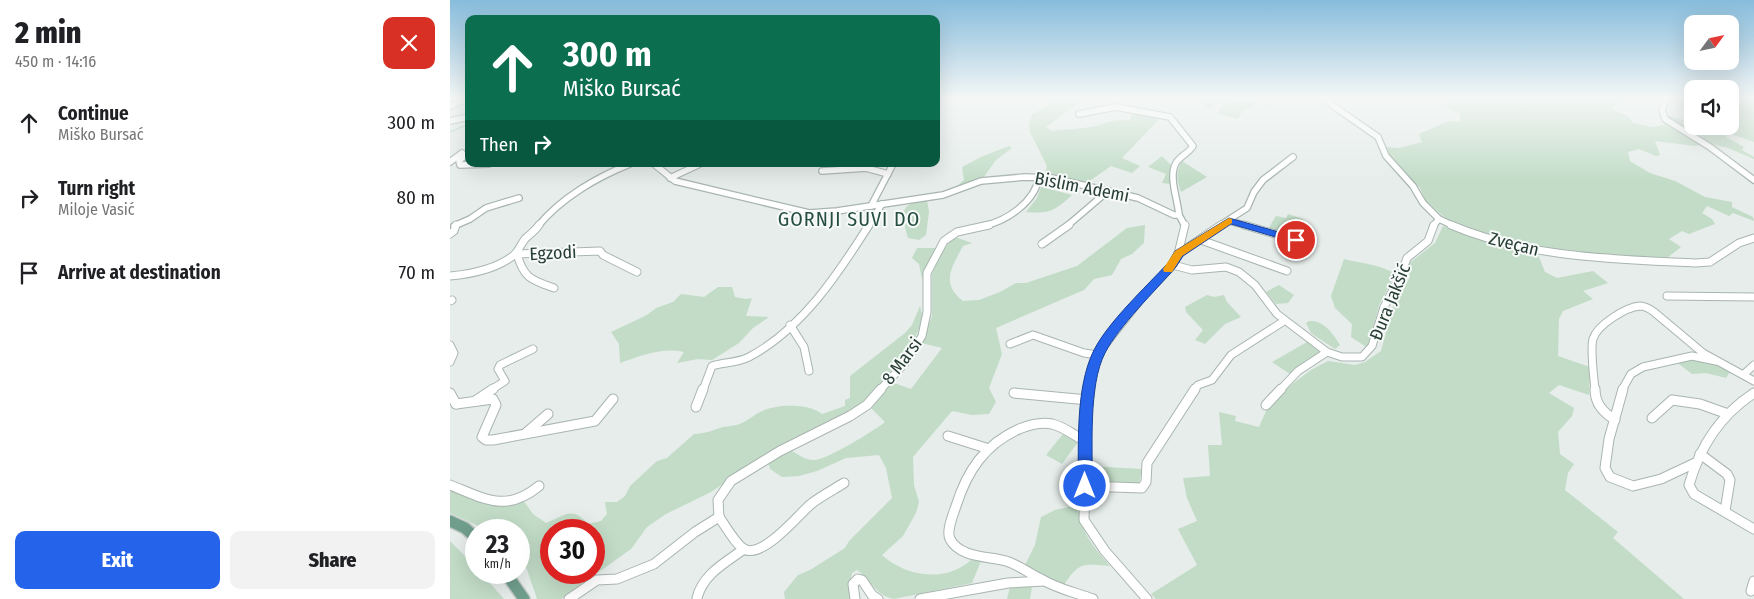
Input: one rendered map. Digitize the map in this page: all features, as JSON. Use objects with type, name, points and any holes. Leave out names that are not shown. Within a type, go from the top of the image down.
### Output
[{"type":"main road","points":[[450,521],[465,528]]},
{"type":"main road","points":[[513,584],[524,599]]},
{"type":"street","points":[[1147,599],[1105,551],[1084,520],[1088,400],[1093,367],[1114,330],[1172,264],[1178,254],[1186,226],[1179,215],[1174,173],[1176,164],[1192,150],[1193,146],[1177,126]]},
{"type":"street","name":"Zveçan","points":[[1362,126],[1378,137],[1386,156],[1413,186],[1423,203],[1439,219],[1453,226],[1500,241],[1584,258],[1707,262],[1714,260],[1739,243],[1754,238]]},
{"type":"street","points":[[1677,126],[1710,147],[1754,180]]},
{"type":"street","points":[[450,162],[465,153]]},
{"type":"street","points":[[450,168],[465,154]]},
{"type":"street","points":[[1178,254],[1247,208],[1254,192],[1263,180],[1293,156]]},
{"type":"street","points":[[461,159],[460,165],[465,165]]},
{"type":"street","points":[[450,276],[480,270],[517,254],[524,246],[524,240],[534,233],[551,212],[606,174],[623,167]]},
{"type":"street","name":"Bislim Ademi","points":[[657,167],[670,178],[694,186],[808,213],[872,206],[950,193],[994,178],[1039,177],[1062,180],[1144,200],[1174,215],[1179,215]]},
{"type":"street","points":[[670,178],[694,167]]},
{"type":"street","points":[[822,171],[839,167]]},
{"type":"street","points":[[854,167],[888,174]]},
{"type":"street","points":[[872,206],[892,167]]},
{"type":"street","name":"8 Marsi","points":[[719,517],[718,500],[731,482],[780,451],[850,416],[867,405],[905,363],[922,336],[927,312],[927,274],[944,241],[957,232],[990,225],[1018,210],[1037,188],[1039,177]]},
{"type":"street","points":[[1042,244],[1078,219],[1108,191]]},
{"type":"street","points":[[450,234],[454,231],[454,226],[470,219],[480,210],[519,198]]},
{"type":"street","points":[[696,407],[712,366],[749,357],[790,325],[838,273],[882,204]]},
{"type":"street","name":"Ðura Jakšić","points":[[1172,264],[1194,270],[1226,266],[1254,282],[1267,302],[1284,321],[1327,352],[1342,358],[1362,357],[1372,346],[1384,307],[1401,275],[1406,258],[1428,241],[1432,229],[1439,219]]},
{"type":"street","points":[[1229,221],[1296,240]]},
{"type":"street","points":[[1201,240],[1287,271]]},
{"type":"street","name":"Egzodi","points":[[554,288],[530,279],[520,265],[517,254],[595,250],[637,272]]},
{"type":"street","points":[[1667,296],[1754,297]]},
{"type":"street","points":[[1615,420],[1603,412],[1594,397],[1593,340],[1596,333],[1608,321],[1640,306],[1646,307],[1716,361],[1744,374],[1754,381]]},
{"type":"street","points":[[1085,486],[1142,488],[1146,482],[1147,463],[1163,442],[1174,419],[1198,385],[1212,380],[1231,355],[1284,321]]},
{"type":"street","points":[[790,325],[802,341],[808,354],[809,371]]},
{"type":"street","points":[[1010,344],[1033,335],[1084,354],[1098,356]]},
{"type":"street","points":[[450,345],[454,353],[450,362]]},
{"type":"street","points":[[475,401],[505,381],[498,369],[500,365],[533,349]]},
{"type":"street","points":[[1266,405],[1298,371],[1327,352]]},
{"type":"street","points":[[1695,463],[1661,479],[1633,486],[1614,480],[1605,468],[1609,439],[1624,384],[1636,370],[1682,357],[1692,356],[1716,361]]},
{"type":"street","points":[[1744,374],[1754,365]]},
{"type":"street","points":[[450,393],[453,407],[492,399],[496,405],[482,437],[486,440],[595,421],[613,399]]},
{"type":"street","points":[[1014,393],[1088,400]]},
{"type":"street","points":[[1754,393],[1734,407],[1710,435],[1695,463],[1689,485],[1690,490],[1754,529]]},
{"type":"street","points":[[1652,418],[1672,400],[1700,404],[1728,414]]},
{"type":"street","points":[[524,434],[548,414]]},
{"type":"street","points":[[1086,442],[1058,426],[1042,424],[1007,433],[986,448],[965,481],[949,531],[950,539],[959,548],[970,554],[1006,561],[1025,569],[1044,581],[1093,599]]},
{"type":"street","points":[[948,436],[986,448]]},
{"type":"street","points":[[1700,454],[1727,474],[1730,480],[1725,511]]},
{"type":"street","points":[[569,599],[596,580],[617,579],[654,564],[695,532],[719,517],[744,549],[750,552],[764,546],[812,503],[844,483]]},
{"type":"street","points":[[450,485],[493,502],[519,500],[530,495],[539,486]]},
{"type":"street","points":[[697,598],[704,580],[744,549]]},
{"type":"street","points":[[855,599],[852,588],[858,579],[862,580],[872,595],[878,599]]},
{"type":"street","points":[[920,599],[1008,583],[1044,581]]},
{"type":"green space","points":[[1029,126],[1047,126],[1046,127],[1052,131],[1095,126],[1153,126],[1122,158],[1140,166],[1132,173],[1111,166],[1088,182],[1045,173],[1047,166],[1030,132]]},
{"type":"green space","points":[[1438,126],[1671,126],[1704,145],[1696,146],[1655,141],[1660,155],[1656,156],[1639,149],[1628,152],[1630,161],[1650,173],[1675,181],[1705,197],[1732,202],[1732,207],[1753,217],[1754,221],[1733,213],[1729,216],[1707,206],[1702,213],[1712,219],[1715,224],[1689,234],[1682,231],[1669,239],[1681,247],[1667,258],[1573,253],[1483,234],[1444,217],[1426,201],[1420,188],[1391,158],[1386,147],[1399,148],[1422,142],[1419,134]]},
{"type":"green space","points":[[1739,126],[1754,126],[1754,142],[1731,135],[1739,135]]},
{"type":"green space","points":[[1695,135],[1727,135],[1726,137],[1744,147],[1742,150],[1754,157],[1754,159],[1728,148],[1707,143]]},
{"type":"green space","points":[[1009,146],[1012,148],[996,160],[983,178],[951,191],[964,180],[962,167]]},
{"type":"green space","points":[[1162,156],[1171,165],[1171,184],[1162,183],[1166,174],[1148,167]]},
{"type":"green space","points":[[1182,161],[1207,177],[1181,192],[1177,176]]},
{"type":"green space","points":[[1041,187],[1072,195],[1061,205],[1046,212],[1026,212],[1037,198]]},
{"type":"green space","points":[[927,200],[929,212],[926,235],[919,240],[908,238],[903,216],[906,207]]},
{"type":"green space","points":[[1288,214],[1303,219],[1307,223],[1308,230],[1297,230],[1294,236],[1268,229],[1276,216],[1286,218]]},
{"type":"green space","points":[[1145,225],[1144,243],[1132,254],[1121,259],[1112,275],[1094,279],[1084,290],[996,328],[1002,354],[989,388],[996,402],[989,414],[972,415],[952,411],[913,457],[914,485],[919,502],[916,513],[903,536],[882,555],[903,568],[926,574],[950,572],[971,560],[981,561],[972,583],[894,599],[878,591],[857,570],[852,573],[849,588],[851,599],[785,599],[784,592],[798,575],[810,570],[845,548],[849,541],[892,498],[886,468],[879,455],[846,458],[817,471],[799,476],[782,477],[770,469],[768,462],[790,450],[802,457],[815,460],[830,455],[885,422],[871,408],[891,382],[911,389],[942,348],[921,343],[932,316],[932,274],[949,242],[955,237],[972,243],[963,246],[952,268],[950,281],[952,288],[963,301],[979,300],[1016,283],[1026,283],[1077,266],[1127,228]]},
{"type":"green space","points":[[1443,226],[1478,239],[1537,252],[1545,272],[1557,278],[1593,271],[1608,283],[1583,291],[1593,299],[1563,311],[1559,319],[1558,356],[1590,367],[1589,395],[1559,385],[1549,393],[1574,408],[1572,416],[1558,432],[1560,454],[1574,464],[1568,473],[1565,490],[1618,532],[1613,538],[1684,599],[1156,599],[1151,594],[1197,565],[1178,529],[1197,521],[1187,498],[1183,478],[1210,476],[1208,445],[1222,445],[1219,412],[1236,416],[1235,421],[1259,427],[1267,409],[1291,385],[1311,370],[1328,361],[1355,365],[1365,362],[1381,351],[1393,307],[1410,277],[1407,265],[1435,243]]},
{"type":"green space","points":[[917,248],[936,248],[922,279],[919,264],[912,258]]},
{"type":"green space","points":[[1344,259],[1377,266],[1396,274],[1379,305],[1368,348],[1351,337],[1352,324],[1335,308],[1331,296]]},
{"type":"green space","points":[[1279,285],[1294,295],[1288,303],[1276,304],[1266,292]]},
{"type":"green space","points":[[718,287],[732,287],[735,297],[752,298],[746,316],[769,317],[753,328],[739,343],[712,360],[698,359],[677,363],[684,352],[659,351],[620,363],[619,344],[611,332],[647,315],[656,308],[673,302],[681,294],[704,297]]},
{"type":"green space","points":[[1207,295],[1214,297],[1224,295],[1227,302],[1241,317],[1225,324],[1205,344],[1195,340],[1203,330],[1186,312],[1185,307]]},
{"type":"green space","points":[[920,306],[922,314],[920,327],[907,354],[864,404],[732,478],[711,492],[666,514],[647,527],[631,549],[605,568],[605,519],[603,519],[607,514],[605,502],[617,502],[625,496],[630,486],[657,461],[667,458],[694,434],[737,425],[768,409],[784,406],[801,406],[816,410],[822,414],[845,406],[845,400],[850,398],[850,376],[905,333],[912,325]]},
{"type":"green space","points":[[1309,321],[1324,325],[1340,345],[1335,349],[1311,333],[1306,323]]},
{"type":"green space","points":[[1309,341],[1321,352],[1290,374],[1272,362]]},
{"type":"green space","points":[[1692,358],[1705,360],[1731,370],[1726,378],[1706,373],[1692,374],[1675,361]]},
{"type":"green space","points":[[1063,434],[1078,442],[1062,464],[1046,455]]},
{"type":"green space","points":[[1089,466],[1142,469],[1139,483],[1131,486],[1091,484]]},
{"type":"green space","points":[[450,486],[492,504],[523,500],[533,514],[540,519],[540,584],[582,584],[561,599],[537,599],[530,578],[530,519],[465,520],[450,513]]},
{"type":"green space","points":[[1077,505],[1081,524],[1093,545],[1110,566],[1088,565],[1078,568],[1064,585],[1025,565],[1035,545],[1041,517],[1055,510]]},
{"type":"green space","points":[[568,514],[578,515],[582,518],[555,519]]},
{"type":"green space","points":[[450,541],[465,556],[465,584],[491,584],[504,599],[450,599]]},
{"type":"green space","points":[[1010,587],[1032,587],[1030,599],[1007,599]]},
{"type":"waterway","points":[[450,132],[464,126]]},
{"type":"slow traffic","points":[[1168,269],[1178,254],[1229,221]]},
{"type":"district","name":"GORNJI SUVI DO","points":[[849,219]]},
{"type":"route","points":[[1085,486],[1087,410],[1093,367],[1100,351],[1114,330],[1136,307],[1144,295],[1172,264],[1178,254],[1229,221],[1296,240]]}]
